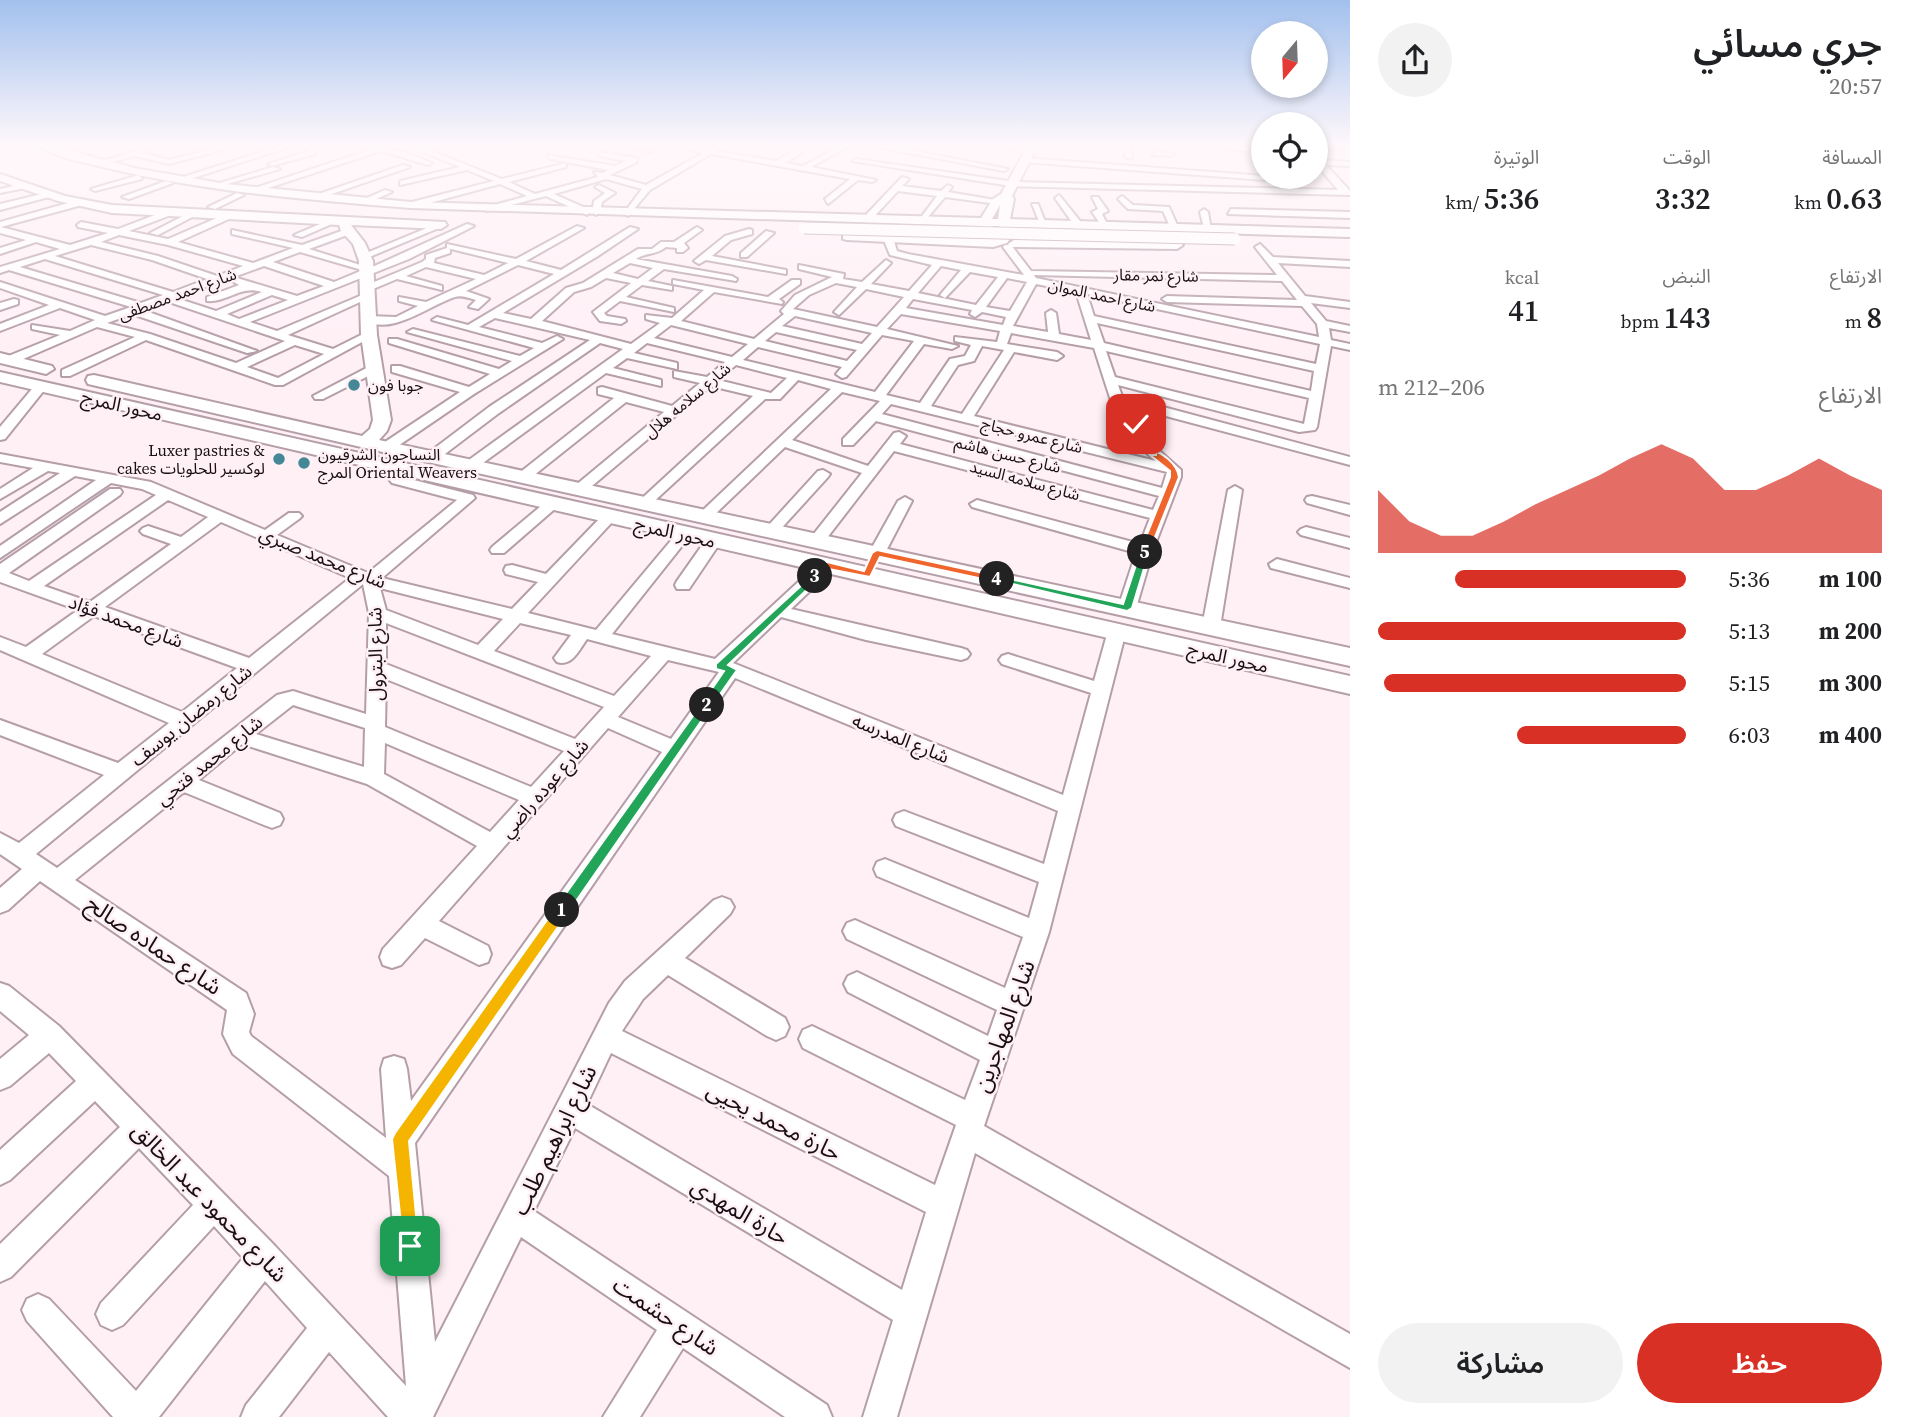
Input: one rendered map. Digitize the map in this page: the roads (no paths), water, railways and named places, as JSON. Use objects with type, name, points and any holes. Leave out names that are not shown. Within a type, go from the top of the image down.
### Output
[{"type":"main road","points":[[161,213],[308,218],[357,244],[418,224],[476,226]]},
{"type":"main road","points":[[421,213],[597,222]]},
{"type":"main road","points":[[524,213],[633,229]]},
{"type":"main road","points":[[557,228],[597,222],[628,213]]},
{"type":"main road","points":[[632,213],[1043,222],[1350,234]]},
{"type":"main road","points":[[657,214],[791,230]]},
{"type":"main road","points":[[929,220],[953,230],[953,233],[943,239]]},
{"type":"main road","points":[[1043,222],[1033,228],[1033,231],[1053,242]]},
{"type":"main road","points":[[671,228],[1233,237],[1350,234]]},
{"type":"main road","points":[[1233,237],[1350,245]]},
{"type":"main road","points":[[1004,243],[1299,247]]},
{"type":"main road","points":[[357,244],[366,293],[368,327],[376,367],[382,423],[366,442]]},
{"type":"main road","name":"محور المرج","points":[[3,365],[66,373],[366,442],[387,457],[432,457],[877,553],[1122,619],[1350,685]]},
{"type":"main road","name":"محور المرج","points":[[3,365],[41,386],[387,457],[552,504],[867,575],[1122,619],[1211,626],[1350,657]]},
{"type":"main road","points":[[867,575],[877,553]]},
{"type":"street","points":[[0,228],[13,221],[43,213]]},
{"type":"street","points":[[586,213],[597,222]]},
{"type":"street","points":[[597,213],[597,222]]},
{"type":"street","points":[[867,219],[872,213]]},
{"type":"street","points":[[929,220],[932,213]]},
{"type":"street","points":[[966,418],[1006,347],[1006,330],[1030,276],[1004,243],[988,234],[985,221],[992,213]]},
{"type":"street","points":[[1004,243],[1007,234],[1003,221],[1005,213]]},
{"type":"street","points":[[1039,213],[1043,222]]},
{"type":"street","points":[[1070,213],[1077,223]]},
{"type":"street","points":[[1097,213],[1105,225]]},
{"type":"street","points":[[1172,213],[1174,227]]},
{"type":"street","points":[[1204,213],[1208,228]]},
{"type":"street","points":[[1304,213],[1319,213]]},
{"type":"street","points":[[5,269],[168,214]]},
{"type":"street","points":[[1308,214],[1333,233]]},
{"type":"street","points":[[98,257],[150,237],[192,215]]},
{"type":"street","points":[[0,217],[13,221]]},
{"type":"street","points":[[169,242],[226,217]]},
{"type":"street","points":[[281,229],[308,218]]},
{"type":"street","points":[[0,285],[280,382],[332,353],[368,327],[396,321],[597,222]]},
{"type":"street","points":[[382,235],[418,224]]},
{"type":"street","points":[[81,225],[150,237],[282,269],[333,285]]},
{"type":"street","points":[[235,232],[280,241],[300,249],[357,244],[442,225]]},
{"type":"street","points":[[299,235],[357,244],[425,249],[476,226]]},
{"type":"street","points":[[0,228],[124,268]]},
{"type":"street","points":[[671,228],[749,232],[791,230],[1004,243]]},
{"type":"street","points":[[470,328],[597,254],[633,229],[647,229]]},
{"type":"street","points":[[195,230],[219,234]]},
{"type":"street","points":[[678,244],[697,230]]},
{"type":"street","points":[[744,255],[791,230]]},
{"type":"street","points":[[687,296],[666,292],[704,257],[733,236],[749,232]]},
{"type":"street","points":[[0,238],[13,234]]},
{"type":"street","name":"شارع احمد الموان","points":[[888,237],[893,253],[1004,275],[1030,276],[1087,292],[1350,347]]},
{"type":"street","points":[[0,251],[35,239]]},
{"type":"street","points":[[259,248],[280,241]]},
{"type":"street","points":[[90,242],[155,258],[216,279]]},
{"type":"street","points":[[553,243],[626,260],[732,279]]},
{"type":"street","points":[[241,322],[333,285],[357,244]]},
{"type":"street","name":"شارع احمد مصطفى","points":[[3,365],[101,322],[300,249],[357,244]]},
{"type":"street","points":[[534,322],[570,290],[587,285],[641,251],[655,252],[664,244],[678,244],[683,247],[658,265],[641,282],[619,294],[598,312],[604,318],[633,330],[672,322],[685,314],[712,289]]},
{"type":"street","points":[[155,258],[187,246]]},
{"type":"street","points":[[402,289],[429,260],[454,247],[563,273]]},
{"type":"street","points":[[1109,379],[1304,428],[1311,425],[1326,342],[1322,324],[1260,247]]},
{"type":"street","points":[[19,252],[93,271],[169,296],[216,316],[280,334],[332,353]]},
{"type":"street","points":[[127,282],[208,252]]},
{"type":"street","points":[[230,258],[248,252]]},
{"type":"street","points":[[704,257],[820,286],[835,280],[839,275],[802,267]]},
{"type":"street","points":[[429,260],[456,261]]},
{"type":"street","points":[[429,260],[463,273],[486,278]]},
{"type":"street","points":[[1271,260],[1343,267]]},
{"type":"street","points":[[839,312],[886,263]]},
{"type":"street","points":[[706,515],[783,442],[836,386],[849,365],[939,263]]},
{"type":"street","points":[[463,273],[481,264]]},
{"type":"street","points":[[945,295],[968,268]]},
{"type":"street","points":[[5,269],[137,308],[251,351]]},
{"type":"street","points":[[270,274],[282,269]]},
{"type":"street","points":[[61,284],[93,271]]},
{"type":"street","points":[[500,271],[548,282]]},
{"type":"street","points":[[1091,273],[1087,292],[1090,318],[1127,429],[1174,470]]},
{"type":"street","name":"شارع نمر مقار","points":[[1030,276],[1091,273],[1285,278]]},
{"type":"street","points":[[603,274],[775,301],[796,282]]},
{"type":"street","points":[[748,296],[771,275]]},
{"type":"street","points":[[977,311],[1004,275]]},
{"type":"street","points":[[835,280],[977,311],[1013,315]]},
{"type":"street","points":[[211,299],[247,282],[296,299]]},
{"type":"street","points":[[402,289],[420,283]]},
{"type":"street","points":[[280,334],[366,293],[402,289],[420,283],[438,288]]},
{"type":"street","points":[[587,285],[600,288]]},
{"type":"street","name":"شارع سلامه هلال","points":[[581,488],[793,312],[786,309],[806,291],[820,286]]},
{"type":"street","points":[[402,289],[427,306],[462,315]]},
{"type":"street","points":[[216,316],[271,292]]},
{"type":"street","points":[[457,292],[484,299],[474,307]]},
{"type":"street","points":[[619,294],[742,328]]},
{"type":"street","points":[[506,296],[519,299]]},
{"type":"street","points":[[1116,298],[1350,304]]},
{"type":"street","points":[[701,299],[752,309]]},
{"type":"street","points":[[0,307],[14,302]]},
{"type":"street","points":[[0,328],[58,305]]},
{"type":"street","points":[[279,306],[295,312]]},
{"type":"street","points":[[899,310],[1098,346],[1317,396]]},
{"type":"street","points":[[793,312],[921,340],[978,342],[1057,356]]},
{"type":"street","points":[[1051,313],[1054,337]]},
{"type":"street","points":[[494,314],[600,338],[709,382],[762,395],[775,397],[795,376]]},
{"type":"street","points":[[650,317],[849,365]]},
{"type":"street","points":[[933,331],[943,318]]},
{"type":"street","points":[[1090,318],[1321,369]]},
{"type":"street","points":[[319,396],[376,367],[393,341],[439,319],[543,347]]},
{"type":"street","points":[[1322,324],[1350,329]]},
{"type":"street","points":[[36,327],[71,334]]},
{"type":"street","points":[[775,327],[864,348]]},
{"type":"street","points":[[471,465],[628,351],[633,330]]},
{"type":"street","name":"شارع عمرو حجاج","points":[[633,330],[734,361],[1174,470]]},
{"type":"street","points":[[413,332],[522,360]]},
{"type":"street","points":[[66,373],[146,336]]},
{"type":"street","points":[[432,457],[494,410],[600,338]]},
{"type":"street","points":[[387,457],[446,407],[557,339]]},
{"type":"street","points":[[236,367],[296,340]]},
{"type":"street","points":[[848,442],[873,416],[921,340]]},
{"type":"street","points":[[393,341],[500,373]]},
{"type":"street","points":[[924,407],[954,362],[970,359],[978,342]]},
{"type":"street","points":[[396,369],[416,358]]},
{"type":"street","points":[[376,367],[396,369],[470,391]]},
{"type":"street","points":[[603,369],[657,383]]},
{"type":"street","points":[[0,436],[41,386]]},
{"type":"street","points":[[602,391],[674,411]]},
{"type":"street","points":[[1127,429],[1143,419],[1152,408],[1158,392]]},
{"type":"street","points":[[645,502],[762,395]]},
{"type":"street","points":[[523,477],[624,397]]},
{"type":"street","points":[[421,407],[433,402],[446,407]]},
{"type":"street","points":[[1152,408],[1350,461]]},
{"type":"street","name":"شارع حسن هاشم","points":[[873,416],[906,427],[1167,494]]},
{"type":"street","points":[[817,540],[906,427]]},
{"type":"street","points":[[783,442],[870,471]]},
{"type":"street","name":"شارع سلامه السيد","points":[[891,446],[1158,516]]},
{"type":"street","name":"شارع البترول","points":[[374,778],[379,613],[366,578],[468,498],[397,480],[387,457]]},
{"type":"street","name":"شارع محمد صبري","points":[[0,458],[73,471],[113,484],[168,493],[366,578],[725,668]]},
{"type":"street","points":[[0,495],[46,466]]},
{"type":"street","name":"شارع المهاجرين","points":[[880,1417],[943,1205],[1037,932],[1122,619],[1174,477],[1174,470]]},
{"type":"street","points":[[0,519],[73,471]]},
{"type":"street","points":[[986,489],[994,472]]},
{"type":"street","points":[[772,530],[823,474]]},
{"type":"street","points":[[0,553],[113,484]]},
{"type":"street","points":[[0,574],[113,484]]},
{"type":"street","points":[[1211,626],[1235,490]]},
{"type":"street","points":[[31,587],[168,493]]},
{"type":"street","points":[[1312,500],[1350,510]]},
{"type":"street","points":[[877,553],[905,501]]},
{"type":"street","points":[[498,550],[552,504]]},
{"type":"street","points":[[977,504],[1146,550]]},
{"type":"street","points":[[28,655],[221,515]]},
{"type":"street","points":[[267,535],[294,516]]},
{"type":"street","points":[[481,653],[609,517]]},
{"type":"street","points":[[148,531],[183,543]]},
{"type":"street","points":[[1306,532],[1350,543]]},
{"type":"street","points":[[563,658],[591,634],[684,534]]},
{"type":"street","points":[[683,585],[714,540]]},
{"type":"street","points":[[1277,564],[1350,583]]},
{"type":"street","points":[[402,1154],[676,749],[725,668],[778,611],[827,565]]},
{"type":"street","points":[[512,570],[550,580]]},
{"type":"street","name":"شارع محمد فؤاد","points":[[0,574],[252,666]]},
{"type":"street","name":"شارع رمضان يوسف","points":[[25,857],[184,721],[366,578]]},
{"type":"street","points":[[778,611],[866,634],[961,654]]},
{"type":"street","points":[[379,613],[481,653],[611,712],[676,749]]},
{"type":"street","points":[[0,643],[184,721]]},
{"type":"street","name":"شارع عوده راضي","points":[[392,957],[665,652]]},
{"type":"street","points":[[1009,660],[1102,690]]},
{"type":"street","points":[[377,668],[579,749]]},
{"type":"street","name":"شارع المدرسه","points":[[725,668],[1070,807]]},
{"type":"street","name":"شارع محمد فتحي","points":[[25,857],[182,782],[289,698],[375,728]]},
{"type":"street","points":[[0,727],[121,773]]},
{"type":"street","points":[[375,728],[536,797]]},
{"type":"street","points":[[239,736],[374,778],[494,845]]},
{"type":"street","points":[[182,782],[272,819]]},
{"type":"street","points":[[904,820],[1052,877]]},
{"type":"street","points":[[0,903],[25,857]]},
{"type":"street","name":"شارع حماده صالح","points":[[25,857],[237,1002],[242,1014],[236,1034],[242,1045],[402,1154]]},
{"type":"street","points":[[885,869],[1037,932]]},
{"type":"street","name":"شارع ابراهيم طلب","points":[[418,1413],[605,1036],[634,990],[722,907]]},
{"type":"street","points":[[422,924],[480,954]]},
{"type":"street","points":[[855,931],[1012,1004]]},
{"type":"street","points":[[666,960],[776,1027]]},
{"type":"street","points":[[857,984],[994,1053]]},
{"type":"street","name":"شارع محمود عبد الخالق","points":[[0,995],[50,1035],[328,1327],[418,1413]]},
{"type":"street","points":[[0,1076],[50,1035]]},
{"type":"street","name":"حارة محمد يحيى","points":[[605,1036],[943,1205]]},
{"type":"street","points":[[812,1039],[969,1125],[1350,1352]]},
{"type":"street","points":[[394,1069],[418,1413]]},
{"type":"street","points":[[0,1170],[95,1082]]},
{"type":"street","name":"حارة المهدي","points":[[569,1109],[911,1313]]},
{"type":"street","points":[[1,1264],[139,1129]]},
{"type":"street","points":[[112,1314],[212,1206]]},
{"type":"street","name":"شارع حشمت","points":[[516,1216],[815,1417]]},
{"type":"street","points":[[38,1310],[136,1417],[264,1257]]},
{"type":"street","points":[[620,1417],[679,1324]]},
{"type":"street","points":[[258,1417],[328,1327]]},
{"type":"place","name":"جوبا فون","points":[[354,385]]},
{"type":"place","name":"Luxer pastries & cakes لوكسير للحلويات","points":[[279,459]]},
{"type":"place","name":"النساجون الشرقيون المرج Oriental Weavers","points":[[304,463]]}]
